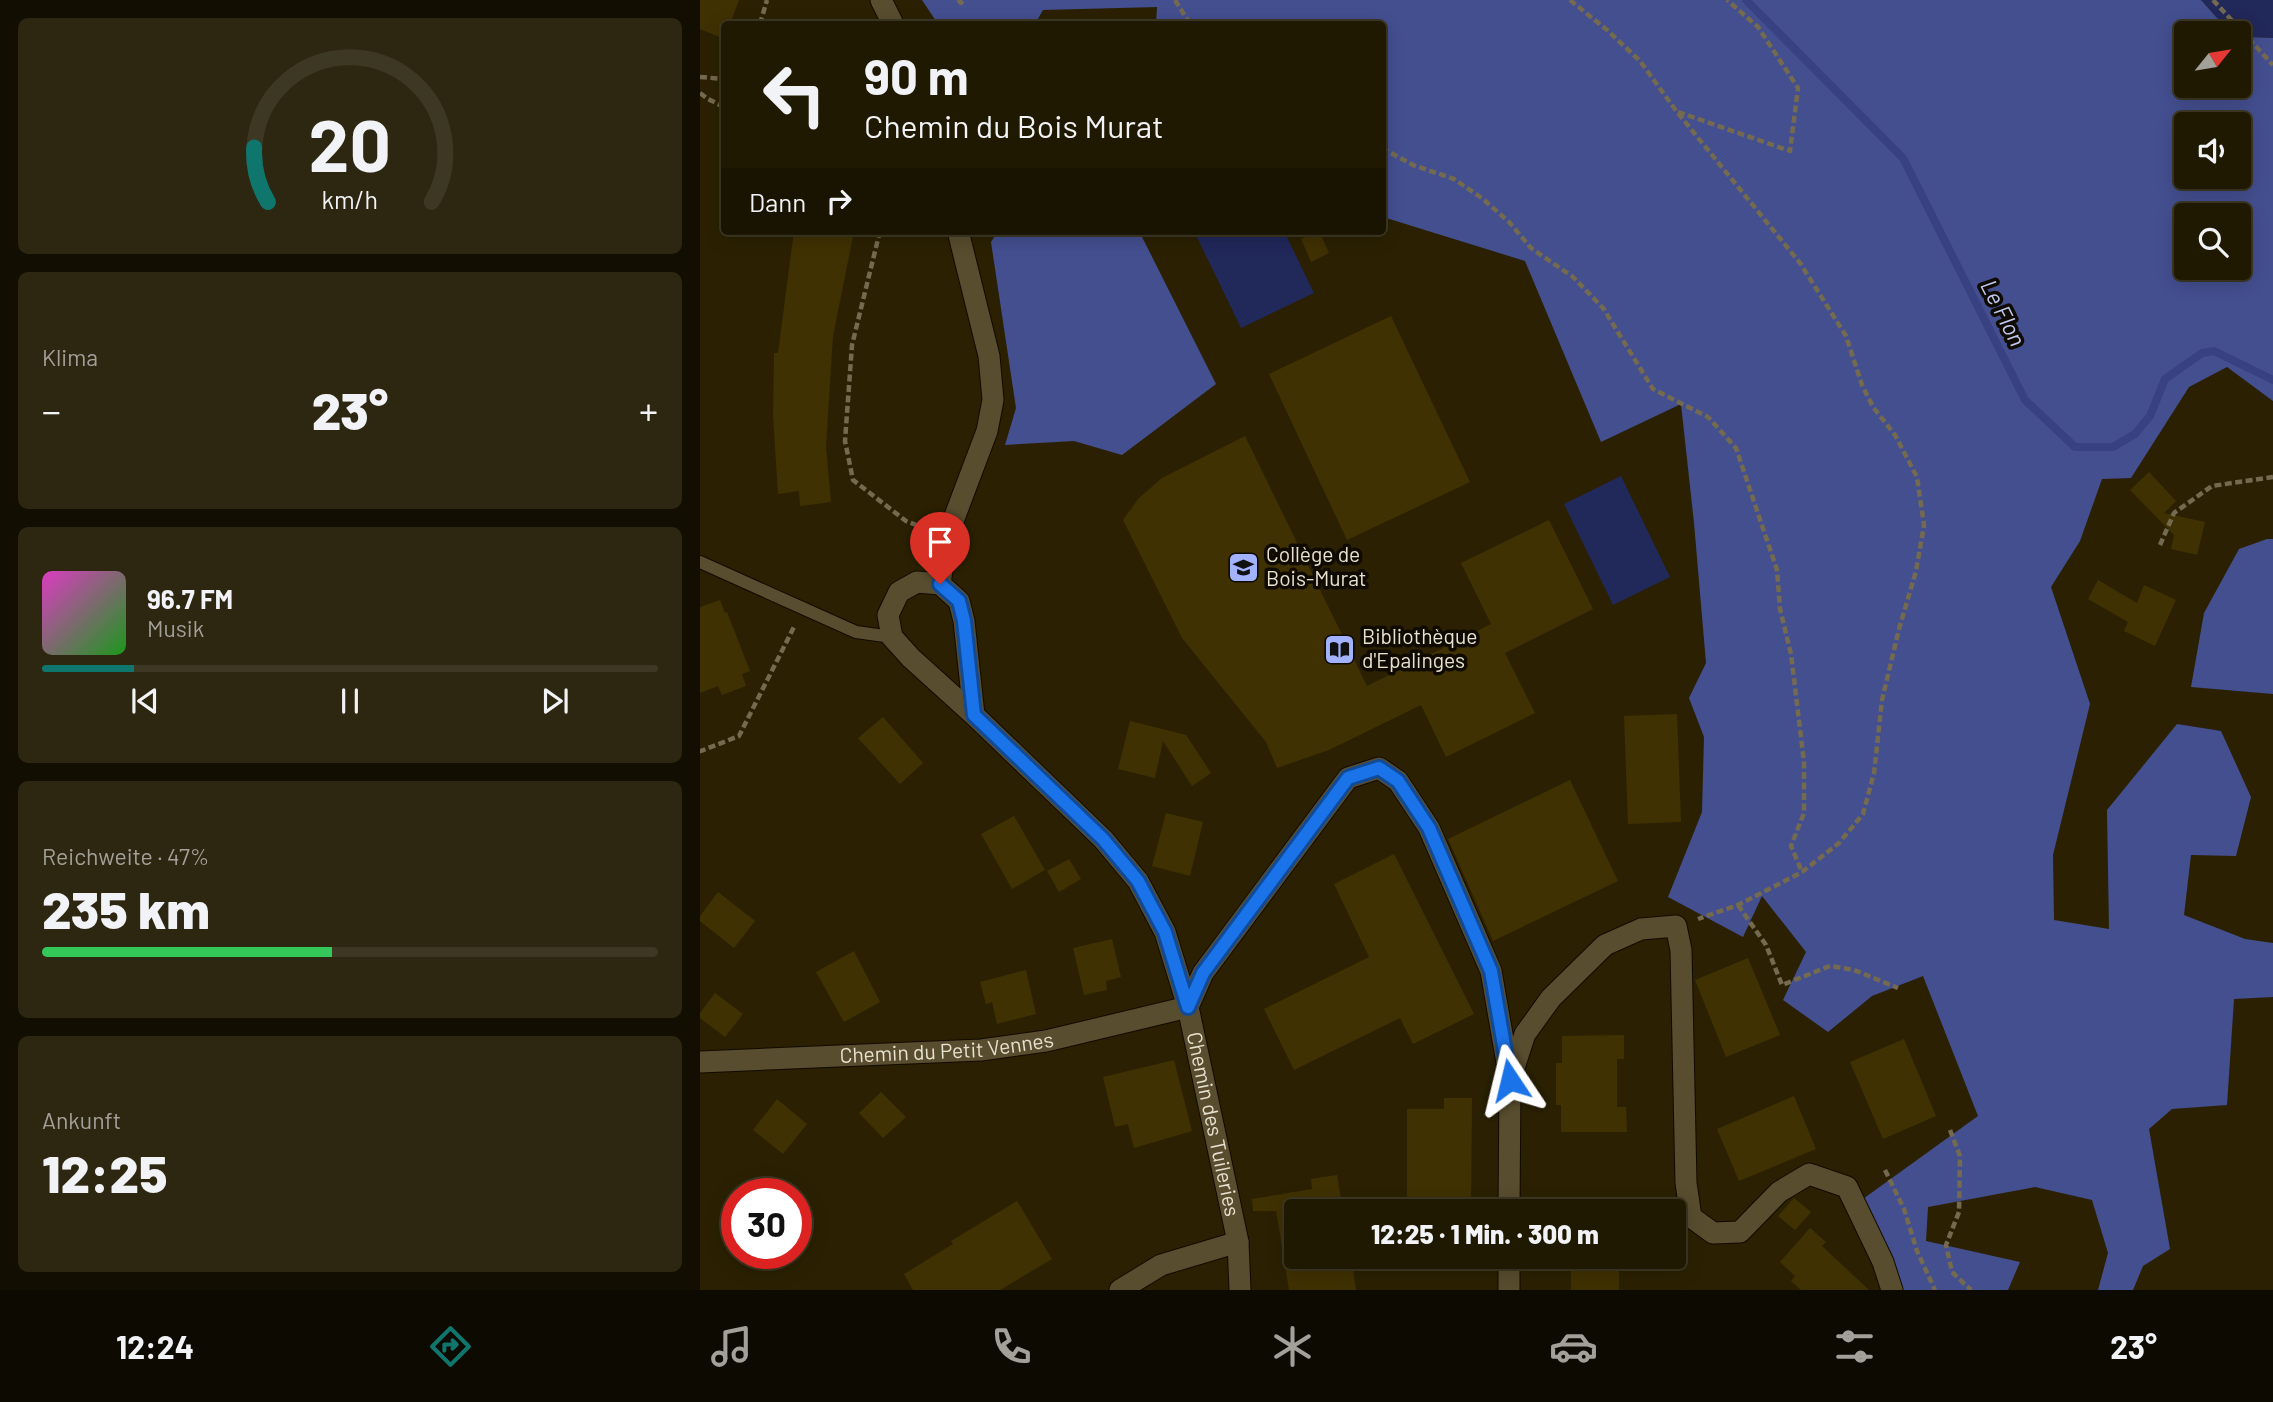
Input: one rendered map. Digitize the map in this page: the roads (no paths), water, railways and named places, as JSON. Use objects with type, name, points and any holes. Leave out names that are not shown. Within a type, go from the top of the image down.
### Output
[{"type":"street","points":[[881,0],[892,21]]},
{"type":"street","points":[[940,584],[947,537],[987,431],[993,400],[989,356],[959,235]]},
{"type":"street","points":[[892,637],[887,615],[899,592],[917,582],[940,584],[959,601],[964,621],[974,715]]},
{"type":"street","name":"Chemin des Tuileries","points":[[892,637],[1103,839],[1138,881],[1165,932],[1188,1007],[1238,1242],[1240,1290]]},
{"type":"street","points":[[1188,1007],[1203,973],[1348,778],[1379,768],[1398,781],[1429,828],[1491,971],[1510,1080],[1509,1199]]},
{"type":"street","points":[[1510,1080],[1525,1034],[1551,998],[1605,945],[1641,929],[1676,926],[1681,950],[1686,1183],[1691,1217],[1713,1233],[1740,1232],[1779,1192],[1809,1174],[1847,1186],[1883,1262],[1892,1290]]},
{"type":"street","name":"Chemin du Petit Vennes","points":[[700,1062],[981,1051],[1046,1041],[1188,1007]]},
{"type":"street","name":"Chemin des Tuileries","points":[[1120,1290],[1161,1265],[1238,1242]]},
{"type":"street","points":[[1508,1269],[1509,1290]]},
{"type":"lane","points":[[700,562],[856,632],[892,637]]},
{"type":"waterway","name":"Le Flon","points":[[1746,0],[1903,158],[2025,400],[2075,447],[2113,447],[2135,434],[2150,416],[2165,379],[2202,353],[2214,351],[2273,380]]},
{"type":"place","name":"Collège de Bois-Murat","points":[[1243,567]]},
{"type":"place","name":"Bibliothèque d'Epalinges","points":[[1339,649]]}]
